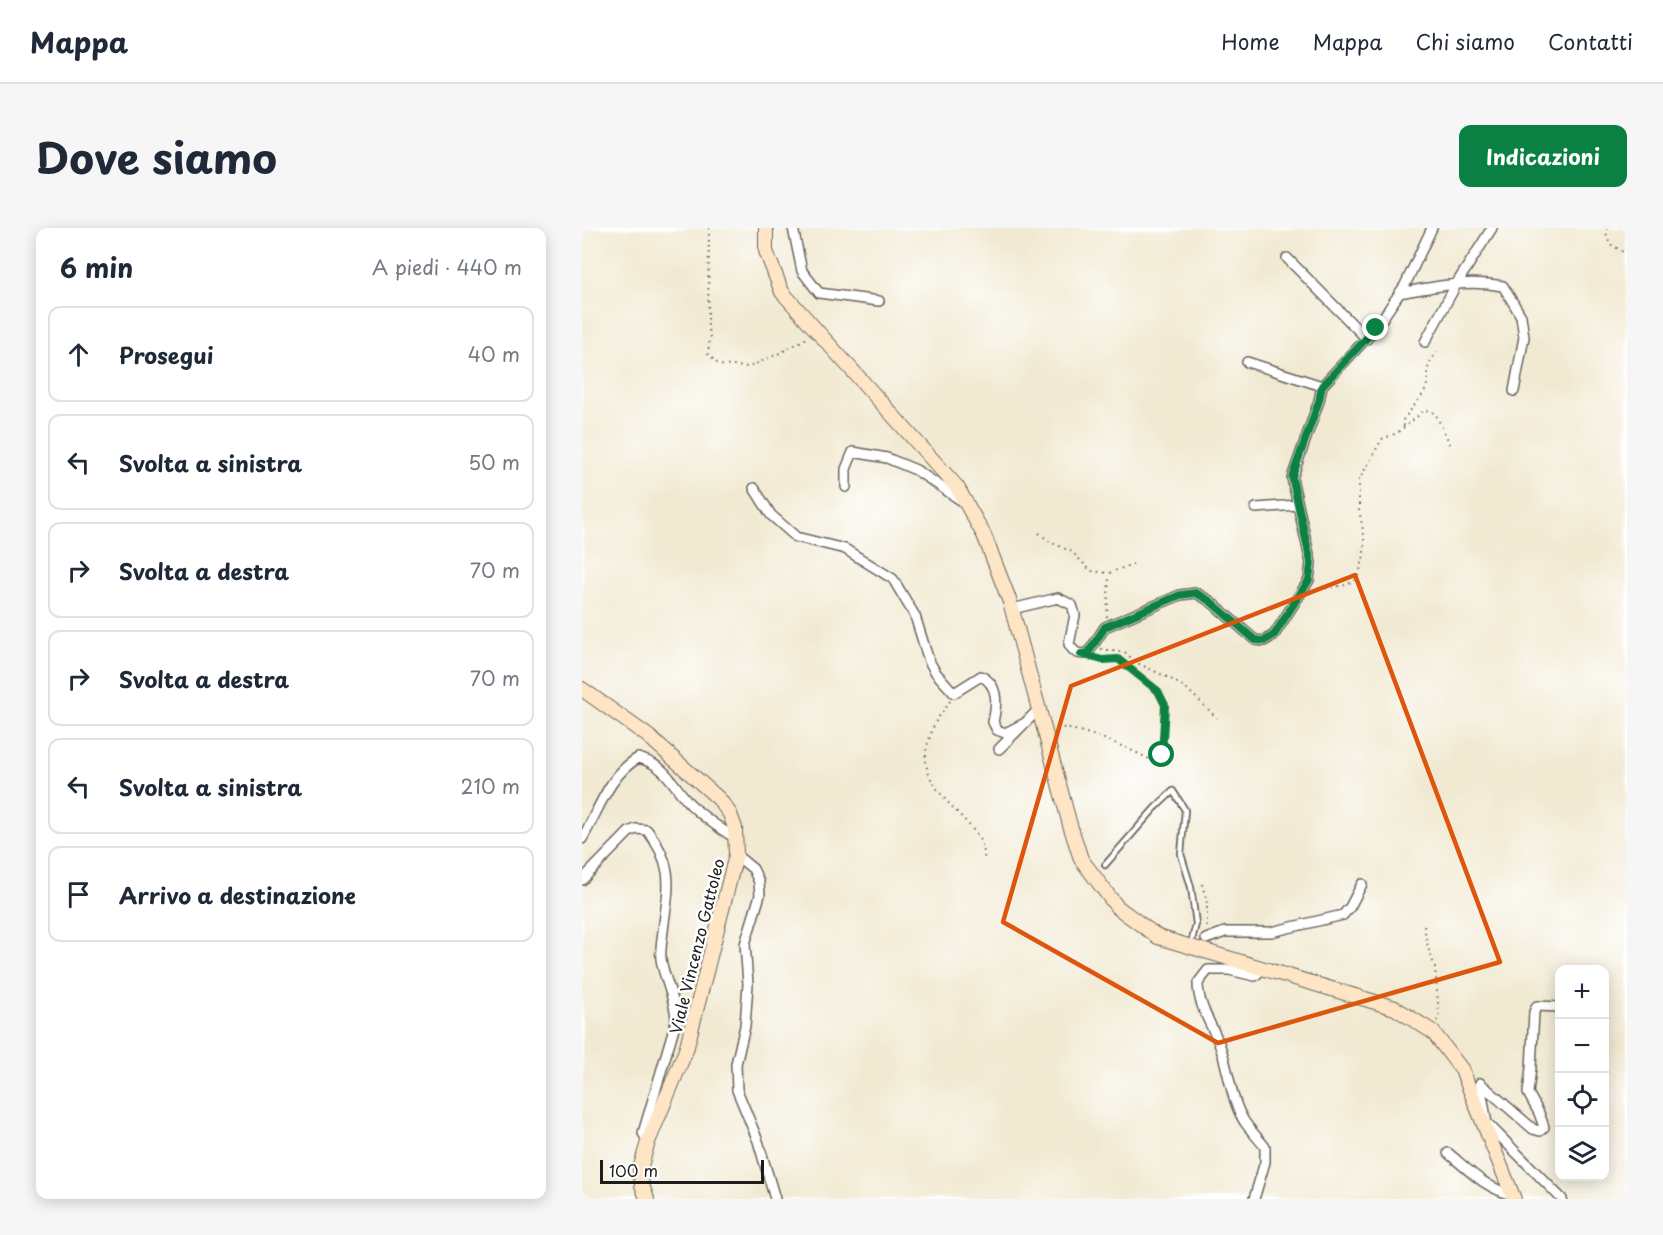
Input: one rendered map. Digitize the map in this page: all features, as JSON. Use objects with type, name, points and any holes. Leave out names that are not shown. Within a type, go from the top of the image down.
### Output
[{"type":"main road","points":[[766,228],[766,251],[782,292],[957,487],[984,535],[1012,609],[1081,859],[1117,907],[1158,937],[1395,1008],[1433,1032],[1462,1070],[1513,1197]]},
{"type":"main road","name":"Viale Vincenzo Gattoleo","points":[[582,689],[648,736],[719,799],[730,814],[735,828],[736,855],[686,1050],[648,1142],[640,1169],[647,1199]]},
{"type":"street","points":[[793,228],[796,252],[802,271],[819,293],[879,301]]},
{"type":"street","points":[[1012,609],[1058,598],[1072,605],[1075,615],[1069,644],[1074,652],[1084,654],[1107,626],[1180,595],[1196,593],[1210,601],[1255,640],[1264,641],[1274,635],[1309,580],[1311,563],[1292,477],[1316,413],[1322,386],[1376,328],[1399,293],[1432,228]]},
{"type":"street","points":[[1425,342],[1457,283],[1492,228]]},
{"type":"street","points":[[1287,258],[1367,339]]},
{"type":"street","points":[[1399,293],[1457,283],[1503,286],[1521,316],[1524,337],[1514,392]]},
{"type":"street","points":[[1247,362],[1322,386]]},
{"type":"street","points":[[846,487],[846,469],[853,452],[862,453],[887,458],[916,470],[967,504]]},
{"type":"street","points":[[754,488],[771,515],[796,537],[845,549],[893,579],[915,616],[929,661],[936,673],[954,693],[981,676],[989,680],[995,690],[993,722],[997,730],[1005,733],[1025,723]]},
{"type":"street","points":[[1256,508],[1297,505]]},
{"type":"street","points":[[999,749],[1039,709]]},
{"type":"street","points":[[582,839],[609,787],[625,766],[638,758],[651,761],[671,778],[689,803],[715,826],[735,838]]},
{"type":"street","points":[[582,880],[629,832],[636,829],[646,830],[655,840],[670,878],[661,959],[676,1006],[676,1022],[643,1134],[648,1142]]},
{"type":"street","points":[[736,855],[753,869],[759,882],[760,895],[745,944],[748,984],[745,1026],[736,1064],[737,1090],[758,1141],[774,1199]]},
{"type":"street","points":[[1206,939],[1225,932],[1270,932],[1343,915],[1362,884]]},
{"type":"street","points":[[1254,1199],[1264,1162],[1265,1147],[1244,1120],[1235,1099],[1221,1047],[1214,1028],[1207,1020],[1197,983],[1208,970],[1229,970],[1255,976],[1263,968]]},
{"type":"street","points":[[1555,1008],[1536,1006],[1534,1012],[1532,1068],[1528,1093],[1544,1127],[1540,1131],[1533,1129],[1484,1084],[1480,1083],[1484,1121],[1562,1199]]},
{"type":"street","points":[[1448,1153],[1478,1179],[1513,1197]]},
{"type":"lane","points":[[1105,865],[1173,791],[1185,810],[1181,854],[1191,887],[1196,924],[1191,946]]},
{"type":"path","points":[[709,228],[708,325],[710,336],[708,354],[719,365],[749,367],[804,340],[817,330]]},
{"type":"path","points":[[1607,228],[1610,244],[1625,253]]},
{"type":"path","points":[[1404,426],[1403,420],[1424,393],[1428,382],[1427,371],[1437,352]]},
{"type":"path","points":[[1302,591],[1346,585],[1355,580],[1359,574],[1364,556],[1364,535],[1359,510],[1359,480],[1382,439],[1397,433],[1425,410],[1435,412],[1451,446]]},
{"type":"path","points":[[1039,533],[1050,542],[1072,552],[1091,571],[1109,573],[1133,564]]},
{"type":"path","points":[[1107,626],[1109,573]]},
{"type":"path","points":[[1084,654],[1100,649],[1126,653],[1135,662],[1187,689],[1217,718]]},
{"type":"path","points":[[1043,725],[1066,727],[1156,763],[1162,761],[1165,705],[1158,691],[1118,659],[1102,660],[1084,654]]},
{"type":"path","points":[[954,693],[933,728],[926,750],[927,761],[939,793],[962,820],[974,830],[980,840],[985,854],[984,859]]},
{"type":"path","points":[[1202,884],[1207,903],[1206,939]]},
{"type":"path","points":[[1424,926],[1428,948],[1435,967],[1438,991],[1439,1015],[1433,1032]]},
{"type":"highlighted area","points":[[1355,575],[1500,962],[1218,1043],[1003,922],[1071,686]]},
{"type":"route","points":[[1162,755],[1165,705],[1158,691],[1118,659],[1102,660],[1081,654],[1088,653],[1105,627],[1180,595],[1196,593],[1210,601],[1255,640],[1264,641],[1274,635],[1309,580],[1311,563],[1292,477],[1308,435],[1322,386],[1376,328]]}]
